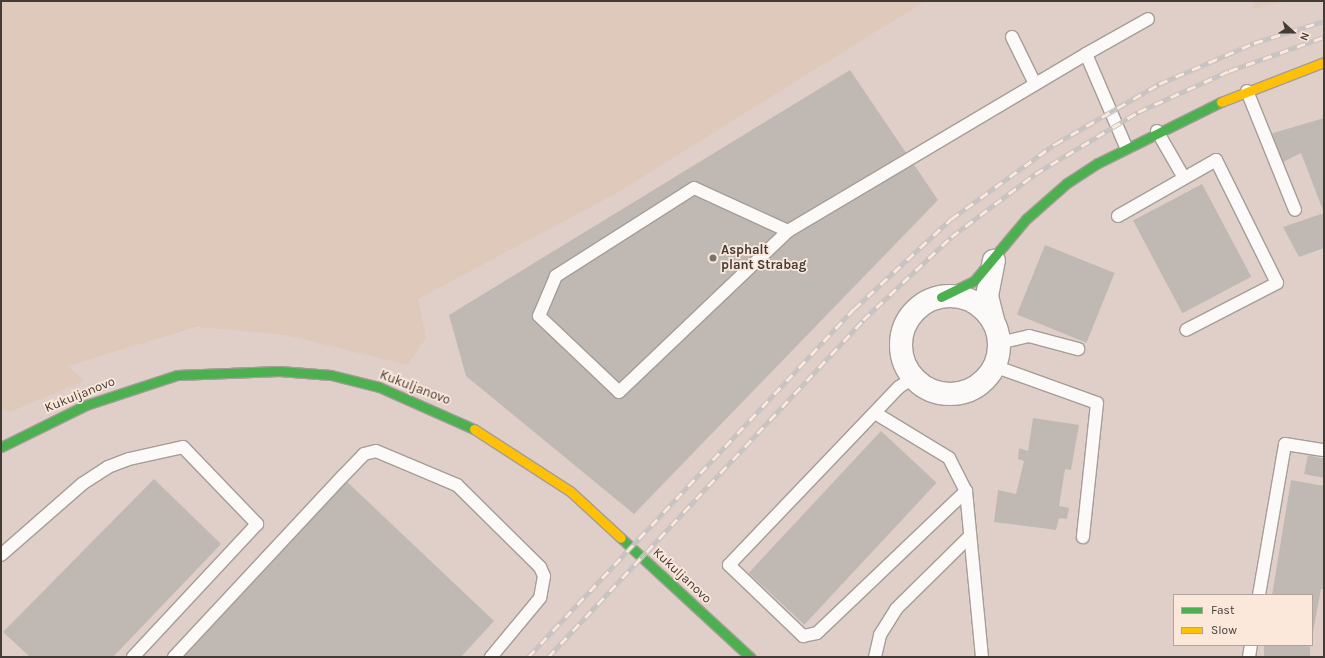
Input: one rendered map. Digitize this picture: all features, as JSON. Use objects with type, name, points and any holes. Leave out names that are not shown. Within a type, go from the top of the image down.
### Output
[{"type":"main road","points":[[941,297],[974,281],[994,262],[1042,203],[1066,183],[1126,147],[1157,131],[1247,91],[1324,62]]},
{"type":"main road","name":"Kukuljanovo","points":[[1,447],[86,405],[177,375],[279,371],[330,375],[379,387],[464,423],[536,466],[570,491],[750,657]]},
{"type":"street","points":[[994,262],[987,296],[997,334],[994,366],[978,386],[954,394],[934,392],[913,378],[902,355],[903,330],[918,308],[941,297],[958,297],[975,303],[997,334]]},
{"type":"lane","points":[[788,231],[694,188],[556,276],[539,316],[619,392],[788,231],[1035,84],[1148,19]]},
{"type":"lane","points":[[1012,37],[1035,84]]},
{"type":"lane","points":[[1086,54],[1126,147]]},
{"type":"lane","points":[[1247,91],[1295,210]]},
{"type":"lane","points":[[1157,131],[1184,178]]},
{"type":"lane","points":[[1118,216],[1216,160],[1276,283],[1186,330]]},
{"type":"lane","points":[[997,334],[1030,336],[1078,349]]},
{"type":"lane","points":[[994,366],[1097,402],[1083,537]]},
{"type":"lane","points":[[913,378],[875,413],[729,565],[803,636],[817,634],[966,491]]},
{"type":"lane","points":[[875,413],[949,458],[966,491],[982,657]]},
{"type":"lane","points":[[1259,594],[1285,444],[1324,450]]},
{"type":"lane","points":[[1,555],[82,484],[108,467],[129,459],[183,447],[257,524],[133,657]]},
{"type":"lane","points":[[174,657],[342,476],[364,454],[376,450],[457,485],[540,567],[544,576],[540,598],[491,657]]},
{"type":"lane","points":[[875,657],[880,635],[896,609],[970,536]]},
{"type":"lane","points":[[1249,657],[1251,646]]},
{"type":"shaded area","points":[[1,1],[925,1],[615,194],[418,299],[426,338],[407,365],[286,335],[198,327],[68,366],[84,381],[10,412],[1,409]]},
{"type":"shaded area","points":[[885,1],[1324,1],[1324,657],[1,657],[1,399],[67,366],[281,303]]},
{"type":"shaded area","points":[[1255,1],[1286,1],[1252,9]]},
{"type":"building","name":"Asphalt plant Strabag","points":[[850,70],[938,200],[634,514],[466,376],[449,315]]},
{"type":"building","points":[[1324,118],[1324,213],[1301,153],[1281,163],[1270,134]]},
{"type":"building","points":[[1202,184],[1251,277],[1182,313],[1133,221]]},
{"type":"building","points":[[1324,213],[1324,248],[1299,257],[1283,227]]},
{"type":"building","points":[[1045,245],[1115,273],[1086,343],[1017,315]]},
{"type":"building","points":[[1033,418],[1079,425],[1071,470],[1065,469],[1059,506],[1069,508],[1067,519],[1059,518],[1056,530],[994,522],[998,490],[1016,494],[1024,461],[1018,459],[1019,448],[1028,451]]},
{"type":"building","points":[[881,431],[937,483],[804,625],[749,573]]},
{"type":"building","points":[[1308,455],[1324,459],[1324,478],[1304,474]]},
{"type":"building","points":[[342,477],[494,621],[461,657],[187,657],[180,650]]},
{"type":"building","points":[[154,479],[221,544],[113,657],[30,657],[3,632]]},
{"type":"building","points":[[1291,480],[1324,486],[1324,589],[1321,589],[1313,632],[1313,594],[1272,594]]},
{"type":"building","points":[[1264,646],[1310,646],[1310,657],[1264,657]]},
{"type":"railway","points":[[528,657],[854,309],[951,219],[1055,144],[1159,84],[1254,43],[1324,21]]},
{"type":"railway","points":[[548,657],[863,320],[951,237],[1035,174],[1138,112],[1229,71],[1324,37]]},
{"type":"traffic: fast","points":[[941,297],[974,281],[1026,219],[1067,183],[1098,163],[1221,102]]},
{"type":"traffic: fast","points":[[1,447],[86,405],[177,375],[279,371],[331,375],[379,387],[474,429]]},
{"type":"traffic: fast","points":[[621,538],[750,657]]},
{"type":"traffic: slow","points":[[1221,102],[1324,62]]},
{"type":"traffic: slow","points":[[474,429],[570,491],[621,538]]},
{"type":"place","name":"Asphalt plant Strabag","points":[[713,258]]}]
